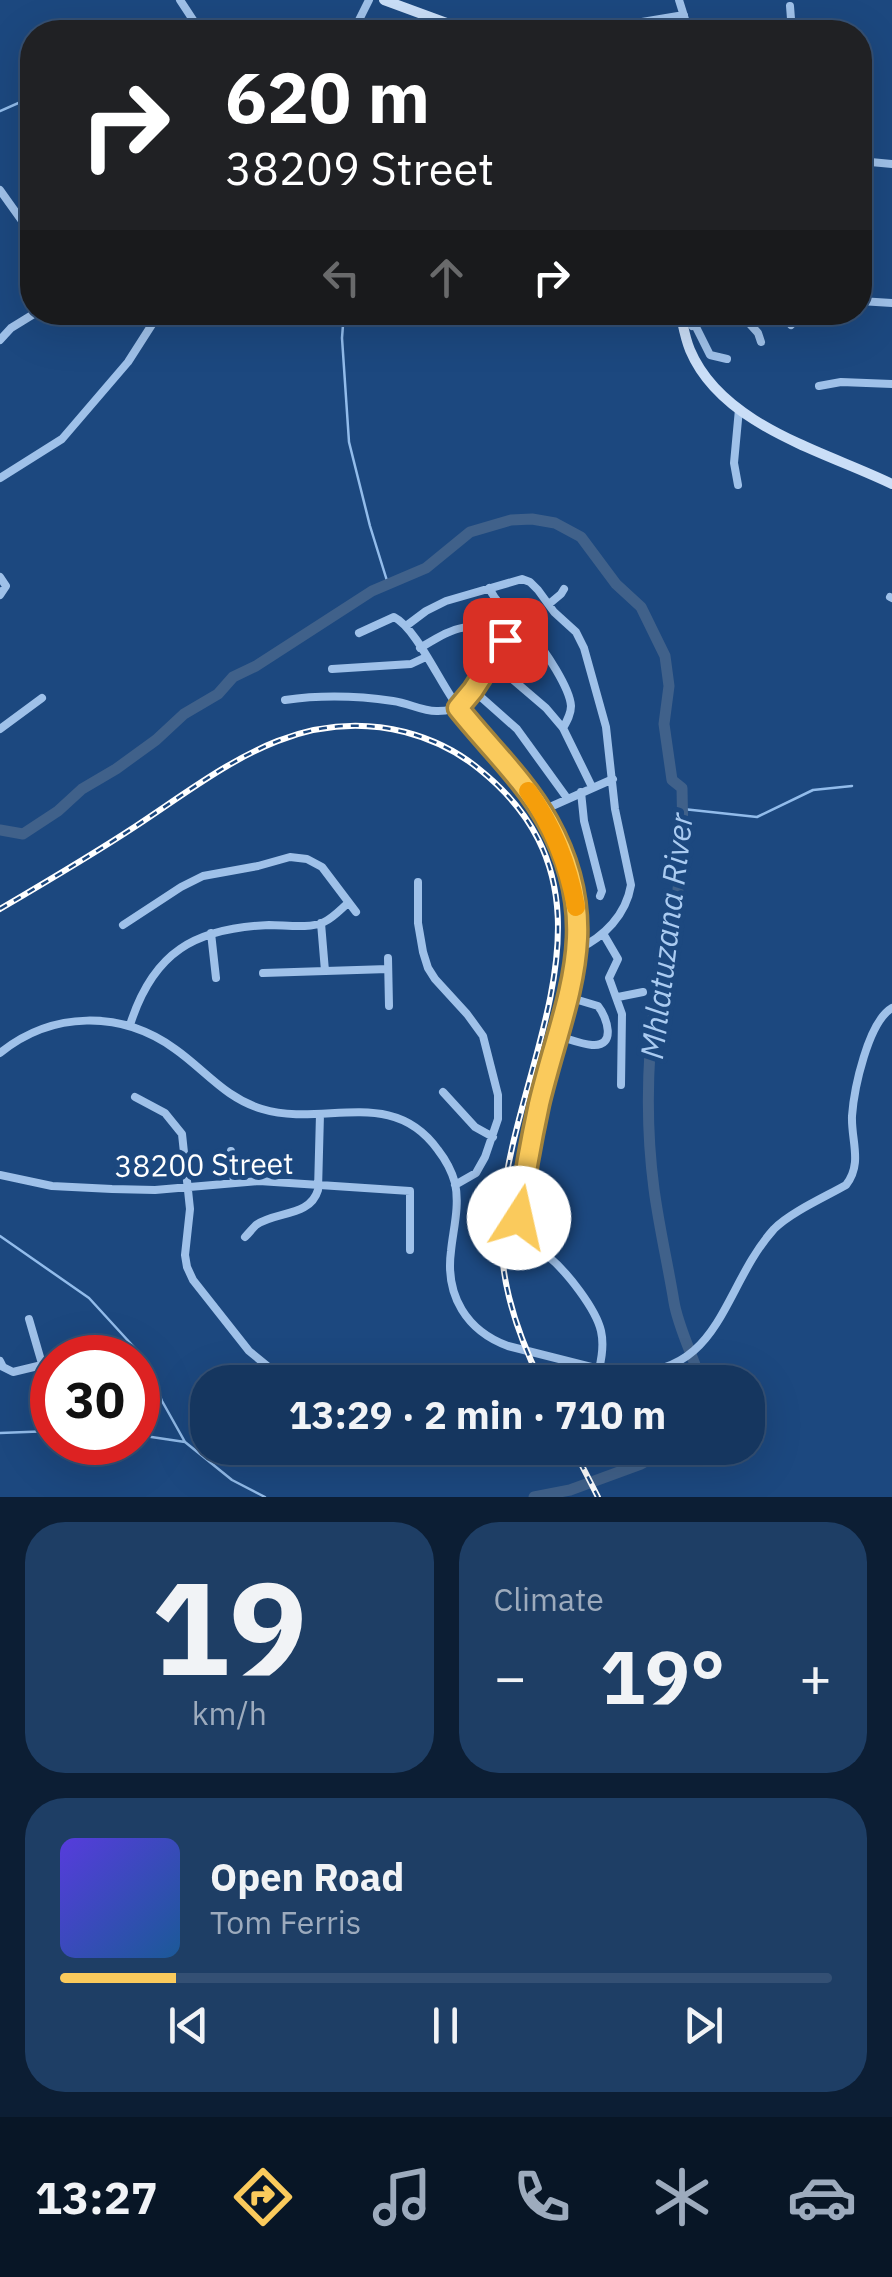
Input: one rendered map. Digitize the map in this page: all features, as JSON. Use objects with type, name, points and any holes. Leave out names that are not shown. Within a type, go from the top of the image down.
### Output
[{"type":"main road","points":[[384,0],[438,20]]},
{"type":"main road","points":[[688,325],[690,349],[700,369],[738,408],[778,433],[890,479]]},
{"type":"street","points":[[679,0],[685,20]]},
{"type":"street","points":[[790,6],[791,20]]},
{"type":"street","points":[[666,20],[684,15]]},
{"type":"street","points":[[0,190],[20,218]]},
{"type":"street","points":[[0,340],[20,323]]},
{"type":"street","points":[[0,478],[62,438],[128,362],[152,325]]},
{"type":"street","points":[[694,325],[690,328],[710,355],[728,359]]},
{"type":"street","points":[[751,325],[761,342]]},
{"type":"street","points":[[819,386],[842,382],[892,384]]},
{"type":"street","points":[[738,408],[734,462],[738,485]]},
{"type":"street","points":[[0,577],[6,586],[2,593]]},
{"type":"street","points":[[406,626],[435,606],[518,579],[538,590],[576,632],[606,726],[631,889],[604,935],[578,949]]},
{"type":"street","points":[[489,588],[545,652],[570,699],[563,728]]},
{"type":"street","points":[[549,604],[564,588]]},
{"type":"street","points":[[359,634],[394,617],[406,626],[458,708],[502,757],[541,811],[568,870],[576,907],[578,949],[535,1124],[520,1226],[526,1239],[561,1268],[597,1320],[603,1342],[600,1365]]},
{"type":"street","points":[[286,700],[360,698],[398,702],[429,711],[458,708],[516,622]]},
{"type":"street","points":[[420,648],[462,628],[485,628],[505,640]]},
{"type":"street","points":[[332,669],[411,664],[426,657]]},
{"type":"street","points":[[491,661],[563,728],[592,787]]},
{"type":"street","points":[[473,690],[517,730],[567,798]]},
{"type":"street","points":[[0,729],[42,698]]},
{"type":"street","points":[[541,811],[613,780]]},
{"type":"street","points":[[581,792],[600,896]]},
{"type":"street","points":[[122,924],[203,876],[290,857],[307,858],[322,867],[356,912]]},
{"type":"street","points":[[418,882],[418,923],[428,968],[486,1042],[500,1109],[480,1168],[470,1178],[455,1184]]},
{"type":"street","points":[[130,1025],[141,996],[160,966],[178,949],[211,933],[236,927],[321,923],[348,903]]},
{"type":"street","points":[[321,923],[325,971]]},
{"type":"street","points":[[211,933],[216,978]]},
{"type":"street","points":[[604,935],[618,959],[610,978],[622,1014],[621,1085]]},
{"type":"street","points":[[388,958],[390,1006]]},
{"type":"street","points":[[263,974],[388,969]]},
{"type":"street","points":[[618,997],[643,992]]},
{"type":"street","points":[[558,1036],[594,1045],[607,1038],[608,1024],[601,1008],[568,997]]},
{"type":"street","points":[[669,1365],[700,1344],[721,1319],[756,1254],[778,1225],[846,1185],[852,1176],[856,1162],[852,1116],[863,1061],[874,1027],[892,1008]]},
{"type":"street","points":[[0,1052],[31,1032],[60,1023],[91,1020],[130,1025],[150,1032],[176,1049],[214,1084],[258,1108],[282,1114],[377,1112],[408,1123],[440,1152],[455,1184],[456,1215],[449,1268],[460,1309],[473,1325],[494,1340],[585,1365]]},
{"type":"street","points":[[443,1092],[492,1137]]},
{"type":"street","points":[[135,1097],[165,1112],[182,1134],[190,1209],[185,1256],[193,1280],[249,1350],[267,1365]]},
{"type":"street","points":[[245,1238],[261,1223],[315,1200],[320,1114]]},
{"type":"street","points":[[231,1151],[234,1183]]},
{"type":"street","points":[[273,1182],[275,1162]]},
{"type":"street","name":"38200 Street","points":[[0,1176],[52,1186],[135,1190],[273,1182],[410,1190],[410,1250]]},
{"type":"street","points":[[29,1319],[34,1335]]},
{"type":"street","points":[[0,1361],[13,1372],[30,1368]]},
{"type":"waterway","points":[[0,111],[20,102]]},
{"type":"waterway","points":[[343,325],[349,442],[388,584]]},
{"type":"waterway","name":"Mhlatuzana River","points":[[0,830],[23,834],[156,740],[184,714],[218,694],[233,677],[372,591],[426,568],[470,532],[511,520],[532,519],[555,523],[581,537],[616,584],[641,607],[665,656],[669,686],[664,724],[672,780],[682,788],[683,840],[676,909],[666,932],[665,993],[654,1013],[652,1028],[649,1138],[656,1203],[676,1312],[695,1365]]},
{"type":"waterway","points":[[683,809],[757,817],[813,790],[852,786]]},
{"type":"waterway","points":[[0,1236],[89,1298],[143,1357],[185,1442],[232,1480],[265,1497]]},
{"type":"waterway","points":[[0,1433],[30,1432]]},
{"type":"waterway","points":[[160,1438],[185,1442]]},
{"type":"waterway","name":"Mhlatuzana River","points":[[534,1497],[570,1490],[638,1465]]},
{"type":"railway","points":[[0,909],[230,765],[294,735],[329,727],[366,726],[405,732],[444,746],[479,769],[525,817],[550,868],[558,922],[554,977],[502,1207],[502,1253],[509,1298],[534,1365]]},
{"type":"railway","points":[[582,1465],[598,1497]]},
{"type":"slow traffic","points":[[528,791],[557,840],[576,907]]},
{"type":"route","points":[[505,640],[458,708],[494,748],[550,825],[568,870],[578,935],[577,957],[540,1104],[519,1218]]}]
